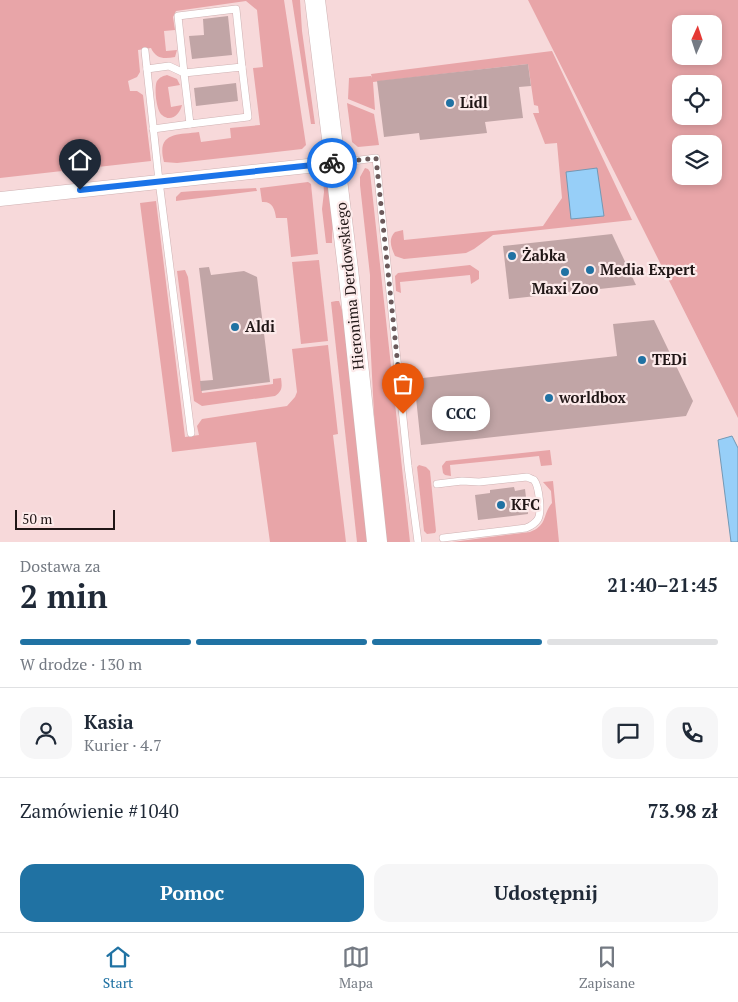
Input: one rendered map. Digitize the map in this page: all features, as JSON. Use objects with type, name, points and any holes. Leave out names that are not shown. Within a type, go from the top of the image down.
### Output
[{"type":"main road","name":"Hieronima Derdowskiego","points":[[315,0],[336,163],[377,542]]},
{"type":"street","points":[[0,199],[336,163]]},
{"type":"lane","points":[[153,129],[248,117],[236,9],[178,16],[190,124]]},
{"type":"lane","points":[[145,51],[159,181],[191,433]]},
{"type":"lane","points":[[147,69],[169,66],[184,73],[242,67]]},
{"type":"lane","points":[[336,163],[376,158],[418,542]]},
{"type":"lane","points":[[437,484],[462,480],[479,482],[526,477],[533,479],[536,484],[541,509],[538,520],[526,528],[443,538]]},
{"type":"shaded area","points":[[0,0],[284,0],[306,145],[302,149],[177,163],[164,162],[163,145],[170,137],[199,132],[201,142],[231,138],[230,128],[260,125],[253,68],[263,67],[257,10],[246,1],[176,11],[173,17],[175,30],[164,31],[166,51],[177,50],[175,57],[158,56],[151,48],[138,50],[140,72],[137,77],[128,81],[130,91],[137,91],[143,95],[151,161],[0,178]]},
{"type":"shaded area","points":[[292,0],[300,0],[302,31],[315,124],[311,124]]},
{"type":"shaded area","points":[[528,0],[738,0],[738,418]]},
{"type":"shaded area","points":[[552,51],[632,220],[493,235],[466,253],[404,259],[395,256],[391,246],[391,237],[395,232],[403,230],[404,240],[543,226],[562,198],[557,143],[545,144],[533,113],[539,113],[538,106],[534,105],[528,64],[373,82],[375,110],[348,99],[349,78],[371,76],[372,78],[371,74]]},
{"type":"shaded area","points":[[167,75],[177,79],[180,85],[168,87],[171,107],[182,105],[177,114],[172,118],[162,115],[157,104],[157,81]]},
{"type":"shaded area","points":[[347,103],[374,114],[379,145],[358,147],[352,142]]},
{"type":"shaded area","points":[[365,168],[370,172],[410,542],[384,542],[374,414],[370,337],[370,275],[360,185],[360,177]]},
{"type":"shaded area","points":[[323,179],[331,192],[332,243],[326,243],[322,209]]},
{"type":"shaded area","points":[[308,182],[311,184],[318,254],[291,257],[287,218],[276,218],[272,206],[262,202],[260,188]]},
{"type":"shaded area","points":[[256,188],[257,191],[176,201],[176,197],[181,192]]},
{"type":"shaded area","points":[[156,201],[185,437],[199,435],[197,426],[202,419],[287,406],[297,392],[292,349],[328,345],[338,434],[333,435],[346,542],[270,542],[256,442],[172,452],[140,203]]},
{"type":"shaded area","points":[[319,260],[328,341],[301,344],[292,262]]},
{"type":"shaded area","points":[[470,265],[479,271],[479,279],[471,284],[470,275],[400,282],[401,293],[396,291],[395,276],[398,273]]},
{"type":"shaded area","points":[[185,270],[188,277],[202,393],[273,384],[273,379],[281,378],[282,383],[278,394],[275,396],[202,406],[194,401],[177,271]]},
{"type":"shaded area","points":[[339,301],[345,319],[368,542],[357,542],[331,302]]},
{"type":"shaded area","points":[[550,450],[552,465],[541,466],[539,456],[450,465],[451,476],[443,473],[442,466],[446,461]]},
{"type":"shaded area","points":[[419,465],[426,467],[430,471],[435,533],[427,534],[424,531],[417,467]]},
{"type":"shaded area","points":[[553,481],[559,542],[452,542],[530,532],[536,529],[542,523],[552,503],[551,491],[543,482]]},
{"type":"water","points":[[597,168],[604,216],[571,219],[566,172]]},
{"type":"water","points":[[732,436],[738,448],[738,542],[731,542],[718,440]]},
{"type":"building","points":[[228,16],[232,55],[192,59],[189,36],[204,35],[203,19]]},
{"type":"building","name":"Lidl","points":[[528,64],[531,86],[519,87],[523,118],[485,122],[487,133],[420,140],[419,133],[384,137],[377,81]]},
{"type":"building","points":[[236,83],[238,101],[196,106],[194,88]]},
{"type":"building","points":[[612,234],[636,285],[509,299],[503,246]]},
{"type":"building","name":"Aldi","points":[[209,267],[211,275],[244,271],[257,277],[270,382],[201,391],[200,381],[213,380],[199,268]]},
{"type":"building","points":[[654,320],[693,401],[686,416],[421,445],[414,379],[617,356],[613,324]]},
{"type":"building","name":"KFC","points":[[514,487],[515,491],[525,489],[528,514],[478,520],[475,495],[490,493],[490,490]]},
{"type":"way so far","points":[[332,163],[376,158],[403,414]]},
{"type":"place","name":"Lidl","points":[[450,103]]},
{"type":"place","name":"Żabka","points":[[512,256]]},
{"type":"place","name":"Media Expert","points":[[590,270]]},
{"type":"place","name":"Maxi Zoo","points":[[565,272]]},
{"type":"place","name":"Aldi","points":[[235,327]]},
{"type":"place","name":"TEDi","points":[[642,360]]},
{"type":"place","name":"worldbox","points":[[549,398]]},
{"type":"place","name":"CCC","points":[[403,414]]},
{"type":"place","name":"KFC","points":[[501,505]]},
{"type":"route","points":[[80,190],[332,163]]}]
